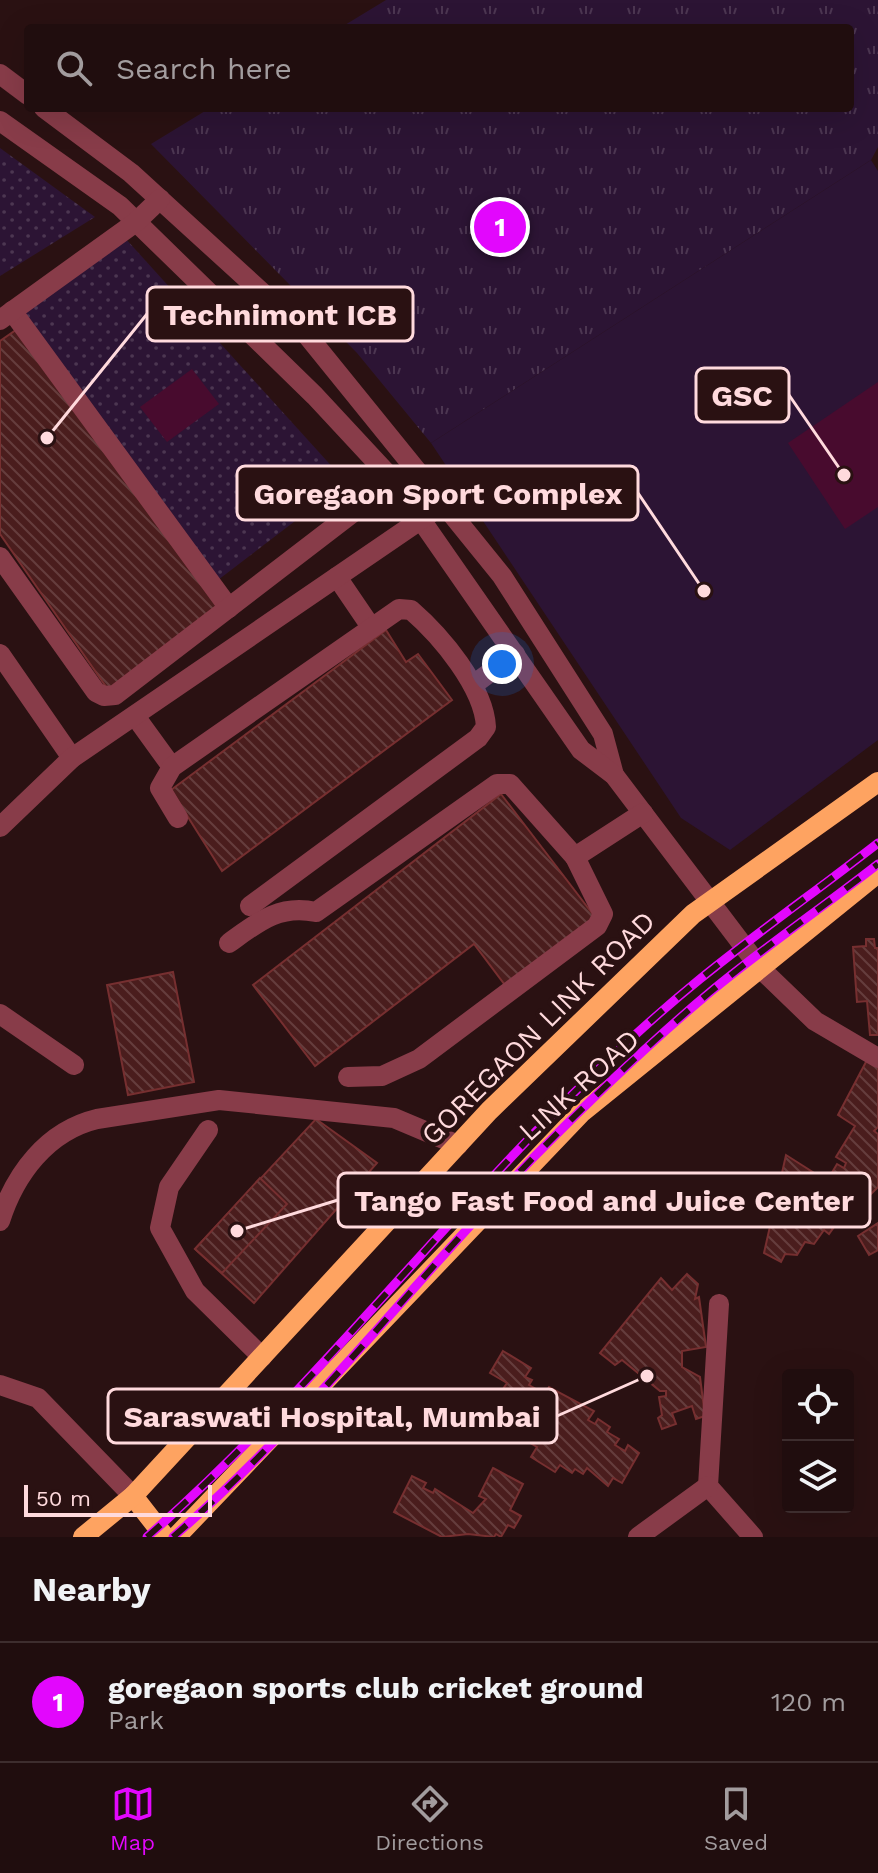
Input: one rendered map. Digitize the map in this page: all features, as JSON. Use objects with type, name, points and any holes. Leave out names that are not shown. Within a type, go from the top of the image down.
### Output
[{"type":"main road","points":[[719,894],[878,782]]},
{"type":"main road","name":"LINK ROAD","points":[[176,1537],[581,1113],[878,873]]},
{"type":"main road","name":"GOREGAON LINK ROAD","points":[[133,1496],[458,1145],[693,914],[719,894]]},
{"type":"main road","points":[[83,1537],[133,1496],[165,1537]]},
{"type":"street","points":[[0,74],[24,92]]},
{"type":"street","points":[[49,112],[160,199],[302,329],[502,576],[603,734],[614,775]]},
{"type":"street","points":[[0,121],[120,206],[315,396],[394,481],[581,750],[614,775],[643,813],[719,894],[761,969],[815,1021],[878,1058]]},
{"type":"street","points":[[160,199],[136,222],[6,316],[229,608]]},
{"type":"street","points":[[0,557],[96,692],[104,696],[115,695],[394,481]]},
{"type":"street","points":[[0,827],[72,758],[445,503]]},
{"type":"street","points":[[337,577],[371,627]]},
{"type":"street","points":[[178,818],[160,788],[172,767],[399,609],[411,610],[473,685],[485,710],[486,727],[478,738],[250,906]]},
{"type":"street","points":[[0,654],[72,758]]},
{"type":"street","points":[[473,685],[515,654]]},
{"type":"street","points":[[135,716],[172,767]]},
{"type":"street","points":[[229,943],[277,911],[299,908],[316,912],[497,784],[510,784],[575,857],[603,914],[597,926],[419,1059],[382,1076],[348,1077]]},
{"type":"street","points":[[575,857],[643,813]]},
{"type":"street","points":[[0,1014],[58,1051],[74,1065]]},
{"type":"street","points":[[0,1221],[22,1171],[44,1147],[81,1123],[97,1119],[219,1100],[394,1118],[458,1145]]},
{"type":"street","points":[[208,1130],[169,1187],[160,1228],[195,1291],[262,1357]]},
{"type":"street","points":[[719,1304],[708,1486],[753,1537]]},
{"type":"street","points":[[0,1385],[38,1398],[133,1496]]},
{"type":"street","points":[[638,1537],[708,1486]]},
{"type":"green space","points":[[386,0],[878,0],[878,147],[871,160],[431,443],[357,353],[151,144],[203,112],[854,112],[854,24],[347,24]]},
{"type":"green space","points":[[0,148],[95,217],[0,276]]},
{"type":"green space","points":[[871,160],[878,171],[878,740],[730,850],[681,818],[431,443]]},
{"type":"green space","points":[[125,238],[346,482],[218,580],[22,309]]},
{"type":"shaded area","points":[[192,369],[219,404],[167,442],[140,407]]},
{"type":"shaded area","points":[[878,382],[878,507],[845,529],[788,443]]},
{"type":"building","points":[[16,330],[218,607],[109,691],[0,534],[0,341]]},
{"type":"building","points":[[386,630],[406,662],[418,654],[452,700],[222,871],[171,790]]},
{"type":"building","points":[[501,794],[595,917],[505,985],[474,944],[315,1066],[253,985]]},
{"type":"building","points":[[866,939],[874,939],[875,948],[878,948],[878,1035],[870,1035],[867,1001],[857,1002],[853,947],[866,946]]},
{"type":"building","points":[[173,972],[194,1082],[128,1095],[107,985]]},
{"type":"building","points":[[867,1060],[878,1067],[878,1127],[874,1131],[878,1134],[878,1187],[858,1207],[840,1194],[832,1205],[828,1201],[823,1209],[839,1220],[829,1234],[824,1230],[814,1244],[805,1242],[797,1255],[785,1254],[781,1262],[764,1253],[786,1155],[827,1181],[837,1164],[844,1168],[846,1163],[836,1157],[855,1126],[838,1115]]},
{"type":"building","points":[[316,1119],[377,1163],[254,1303],[195,1249]]},
{"type":"building","points":[[260,1178],[287,1204],[222,1273],[195,1249]]},
{"type":"building","points":[[878,1223],[878,1250],[869,1255],[858,1236]]},
{"type":"building","points":[[687,1274],[698,1284],[695,1299],[699,1297],[706,1347],[682,1351],[682,1367],[700,1377],[705,1416],[696,1419],[692,1406],[672,1413],[676,1424],[662,1429],[658,1418],[662,1415],[659,1397],[666,1396],[666,1391],[660,1391],[622,1360],[615,1365],[600,1353],[661,1278],[672,1290]]},
{"type":"building","points":[[503,1351],[531,1368],[525,1377],[532,1380],[529,1385],[545,1394],[549,1387],[594,1411],[588,1420],[595,1424],[598,1419],[610,1427],[607,1432],[619,1439],[615,1445],[625,1451],[628,1445],[639,1453],[622,1483],[613,1478],[608,1486],[587,1468],[583,1474],[575,1469],[572,1473],[560,1465],[555,1472],[531,1457],[537,1447],[522,1438],[526,1430],[507,1418],[503,1424],[492,1418],[487,1426],[467,1414],[480,1392],[495,1401],[507,1383],[490,1373]]},
{"type":"building","points":[[493,1468],[523,1484],[510,1510],[521,1516],[514,1528],[508,1525],[501,1537],[496,1534],[494,1537],[468,1534],[442,1537],[394,1512],[412,1476],[426,1483],[423,1488],[433,1493],[435,1489],[473,1513],[486,1499],[479,1496]]},
{"type":"railway","points":[[147,1537],[292,1396],[519,1149],[607,1061],[700,979],[878,843]]},
{"type":"railway","points":[[173,1537],[268,1448],[532,1159],[619,1074],[729,976],[878,864]]},
{"type":"place","name":"goregaon sports club cricket ground","points":[[500,227]]},
{"type":"place","name":"Technimont ICB","points":[[47,438]]},
{"type":"place","name":"GSC","points":[[844,475]]},
{"type":"place","name":"Goregaon Sport Complex","points":[[704,591]]},
{"type":"place","name":"Tango Fast Food and Juice Center","points":[[237,1231]]},
{"type":"place","name":"Saraswati Hospital, Mumbai","points":[[647,1376]]}]
